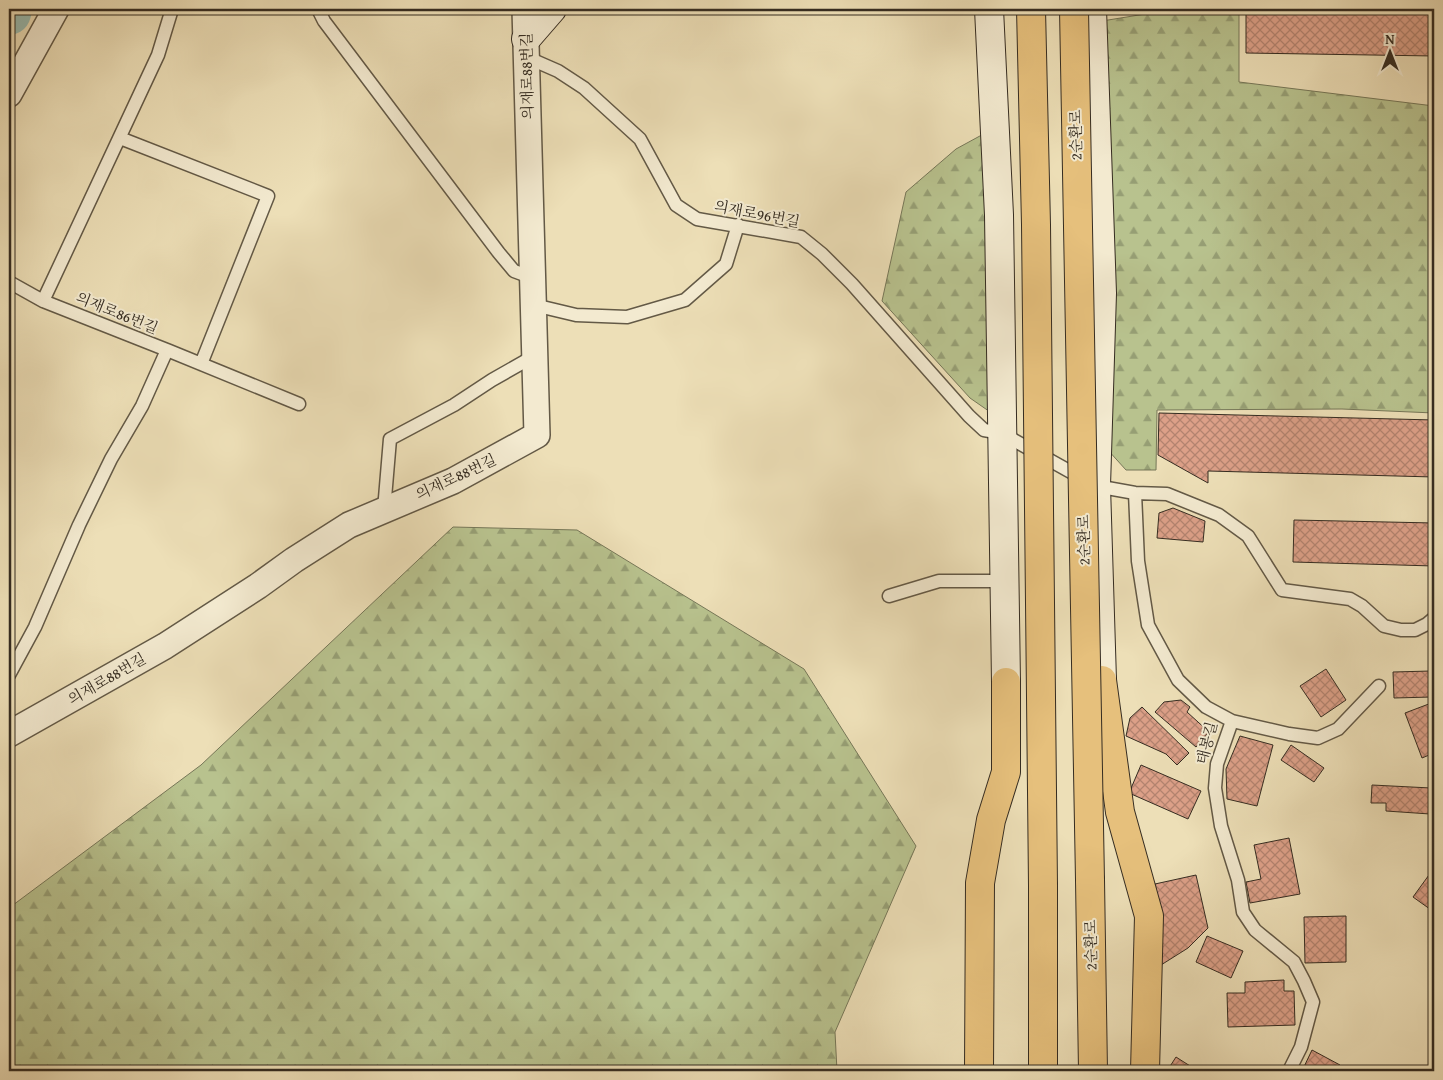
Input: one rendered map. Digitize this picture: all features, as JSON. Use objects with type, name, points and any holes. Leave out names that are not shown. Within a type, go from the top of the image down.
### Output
[{"type":"highway","points":[[1031,9],[1036,216],[1043,886],[1042,1071]]},
{"type":"highway","name":"2순환로","points":[[1074,9],[1093,1071]]},
{"type":"highway","points":[[1102,680],[1120,812],[1149,916],[1145,1071]]},
{"type":"highway","points":[[979,1071],[980,883],[991,820],[1006,772],[1006,682]]},
{"type":"street","points":[[9,94],[56,9]]},
{"type":"street","name":"의재로88번길","points":[[9,734],[165,646],[349,525],[453,480],[537,435],[525,9]]},
{"type":"street","points":[[526,48],[552,9]]},
{"type":"street","points":[[989,9],[1000,215],[996,432],[1006,682]]},
{"type":"street","points":[[1092,9],[1102,293],[1096,486],[1102,680]]},
{"type":"lane","points":[[43,301],[158,55],[172,9]]},
{"type":"lane","points":[[318,9],[324,21],[499,253],[514,271],[533,278]]},
{"type":"lane","name":"의재로96번길","points":[[526,48],[584,88],[640,138],[676,205],[697,218],[801,237],[822,254],[852,284],[969,416],[984,430],[996,432],[1096,486]]},
{"type":"lane","points":[[120,138],[268,196],[200,364]]},
{"type":"lane","points":[[534,306],[576,315],[627,317],[685,300],[726,264],[738,225]]},
{"type":"lane","name":"의재로86번길","points":[[9,282],[43,301],[167,350],[142,406],[111,459],[79,525],[35,628],[9,675]]},
{"type":"lane","points":[[167,350],[299,404]]},
{"type":"lane","points":[[384,510],[390,439],[454,405],[492,380],[536,355]]},
{"type":"lane","points":[[993,622],[992,581],[996,432]]},
{"type":"lane","points":[[1096,486],[1135,493],[1167,494],[1219,515],[1248,536],[1282,590],[1350,599],[1362,606],[1384,626],[1402,630],[1415,630],[1434,618]]},
{"type":"lane","name":"태봉길","points":[[1135,493],[1138,561],[1148,625],[1178,680],[1206,707],[1232,721],[1217,764],[1215,788],[1221,826],[1238,880],[1243,912],[1255,930],[1294,962],[1313,1002],[1301,1047],[1289,1071]]},
{"type":"lane","points":[[889,596],[940,581],[992,581]]},
{"type":"lane","points":[[1232,721],[1290,734],[1318,738],[1338,729],[1379,686]]},
{"type":"green space","points":[[1176,9],[1239,9],[1239,82],[1434,106],[1434,413],[1342,409],[1157,410],[1156,470],[1126,470],[1107,449],[1102,21]]},
{"type":"green space","points":[[989,131],[993,414],[970,398],[882,301],[906,192],[956,149]]},
{"type":"green space","points":[[453,527],[577,530],[804,669],[916,846],[835,1032],[837,1071],[9,1071],[9,908],[201,765]]},
{"type":"building","points":[[1246,9],[1434,9],[1434,56],[1246,53]]},
{"type":"building","points":[[1159,413],[1434,420],[1434,477],[1208,471],[1208,483],[1158,455]]},
{"type":"building","points":[[1173,508],[1205,521],[1203,542],[1157,538],[1159,513]]},
{"type":"building","points":[[1294,520],[1434,523],[1434,566],[1293,562]]},
{"type":"building","points":[[1326,669],[1346,700],[1321,717],[1300,686]]},
{"type":"building","points":[[1431,671],[1432,697],[1394,698],[1393,672]]},
{"type":"building","points":[[1181,700],[1190,707],[1187,712],[1209,732],[1196,747],[1155,712],[1164,702]]},
{"type":"building","points":[[1434,702],[1434,753],[1422,758],[1405,713]]},
{"type":"building","points":[[1142,707],[1189,753],[1177,765],[1166,754],[1126,736],[1130,718]]},
{"type":"building","points":[[1240,736],[1273,745],[1257,806],[1227,799],[1226,769]]},
{"type":"building","points":[[1291,745],[1324,768],[1314,782],[1281,760]]},
{"type":"building","points":[[1141,765],[1201,791],[1188,819],[1129,793]]},
{"type":"building","points":[[1372,785],[1431,788],[1430,814],[1386,811],[1386,803],[1371,803]]},
{"type":"building","points":[[1289,838],[1300,894],[1250,903],[1246,882],[1261,879],[1254,845]]},
{"type":"building","points":[[1434,868],[1434,912],[1413,897]]},
{"type":"building","points":[[1196,875],[1208,928],[1188,948],[1161,965],[1161,916],[1155,884]]},
{"type":"building","points":[[1346,916],[1346,962],[1305,963],[1304,917]]},
{"type":"building","points":[[1207,936],[1243,951],[1231,978],[1196,962]]},
{"type":"building","points":[[1284,980],[1284,991],[1294,991],[1295,1025],[1228,1027],[1227,993],[1245,993],[1245,982]]},
{"type":"building","points":[[1312,1050],[1340,1065],[1337,1071],[1302,1071]]},
{"type":"building","points":[[1176,1057],[1198,1071],[1167,1071]]},
{"type":"waterway","points":[[9,13],[10,9]]}]
